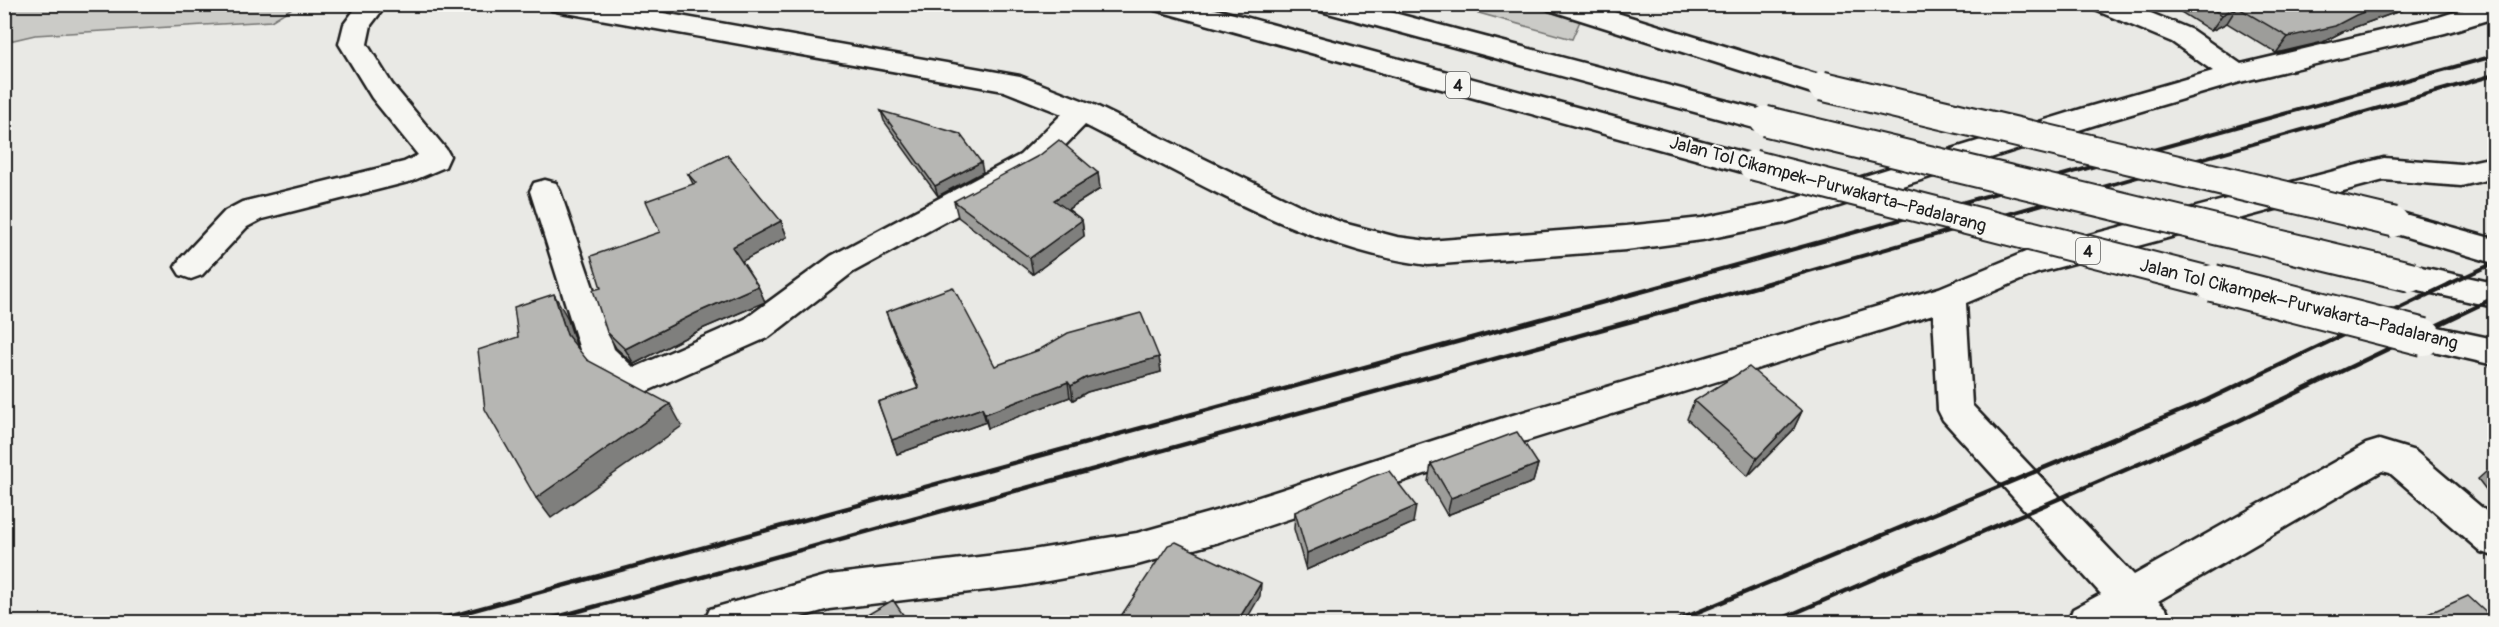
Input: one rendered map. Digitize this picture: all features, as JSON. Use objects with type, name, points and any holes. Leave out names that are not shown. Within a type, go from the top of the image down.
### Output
[{"type":"main road","points":[[191,267],[236,219],[253,210],[412,170],[434,160],[435,156],[382,91],[353,44],[358,24],[374,4]]},
{"type":"main road","points":[[561,4],[1010,83],[1082,111],[1294,216],[1335,232],[1397,249],[1428,254],[1626,238],[1702,229],[1785,212],[2091,116],[2236,74],[2445,24],[2494,9]]},
{"type":"main road","name":"Jalan Tol Cikampek–Purwakarta–Padalarang","points":[[1164,4],[1752,165],[2424,337],[2494,352]]},
{"type":"main road","points":[[1326,4],[1765,121],[2494,295]]},
{"type":"main road","points":[[1558,4],[1822,86],[2394,222],[2494,251]]},
{"type":"main road","points":[[2104,4],[2182,36],[2236,74]]},
{"type":"main road","points":[[545,191],[599,356],[622,378],[636,382],[757,328],[842,264],[1031,162],[1082,111]]},
{"type":"main road","points":[[724,622],[829,592],[1020,569],[1137,549],[1219,526],[1503,433],[1949,297],[2028,263],[2384,169],[2461,175],[2494,168]]},
{"type":"main road","points":[[1949,297],[1955,410],[2140,610]]},
{"type":"main road","points":[[2087,622],[2140,610],[2379,455],[2402,462],[2494,540]]},
{"type":"shaded area","points":[[4,5],[297,5],[271,21],[35,35],[5,42]]},
{"type":"shaded area","points":[[1450,5],[1527,5],[1580,21],[1572,39]]},
{"type":"building","points":[[2204,4],[2386,4],[2335,26],[2288,37],[2237,7],[2222,15]]},
{"type":"building","points":[[881,111],[960,134],[981,162],[935,186]]},
{"type":"building","points":[[1059,140],[1098,173],[1054,200],[1082,220],[1030,258],[954,201],[1040,155]]},
{"type":"building","points":[[727,155],[781,221],[732,247],[758,286],[696,313],[625,349],[607,332],[593,290],[601,288],[591,256],[660,232],[646,201],[696,183],[688,174]]},
{"type":"building","points":[[953,287],[995,366],[1039,350],[1068,333],[1141,313],[1159,357],[1085,378],[1071,386],[1068,382],[985,414],[982,408],[892,440],[878,402],[919,388],[886,312]]},
{"type":"building","points":[[554,294],[567,335],[587,360],[670,404],[536,498],[485,409],[478,350],[518,337],[514,307]]},
{"type":"building","points":[[1749,367],[1802,411],[1757,458],[1694,401]]},
{"type":"building","points":[[1517,432],[1538,464],[1451,498],[1431,464]]},
{"type":"building","points":[[1389,471],[1416,506],[1307,553],[1295,512]]},
{"type":"building","points":[[1176,542],[1261,583],[1237,622],[1117,622],[1168,545]]},
{"type":"building","points":[[2468,596],[2494,622],[2424,622],[2419,618]]},
{"type":"building","points":[[893,600],[908,622],[855,622]]},
{"type":"railway","points":[[1667,284],[2494,56]]},
{"type":"railway","points":[[1764,284],[2494,75]]},
{"type":"railway","points":[[2449,284],[2494,263]]},
{"type":"railway","points":[[430,622],[1673,283]]},
{"type":"railway","points":[[539,622],[1770,283]]},
{"type":"railway","points":[[1674,622],[2207,400],[2452,283]]},
{"type":"railway","points":[[1774,622],[2236,422],[2494,298]]}]
